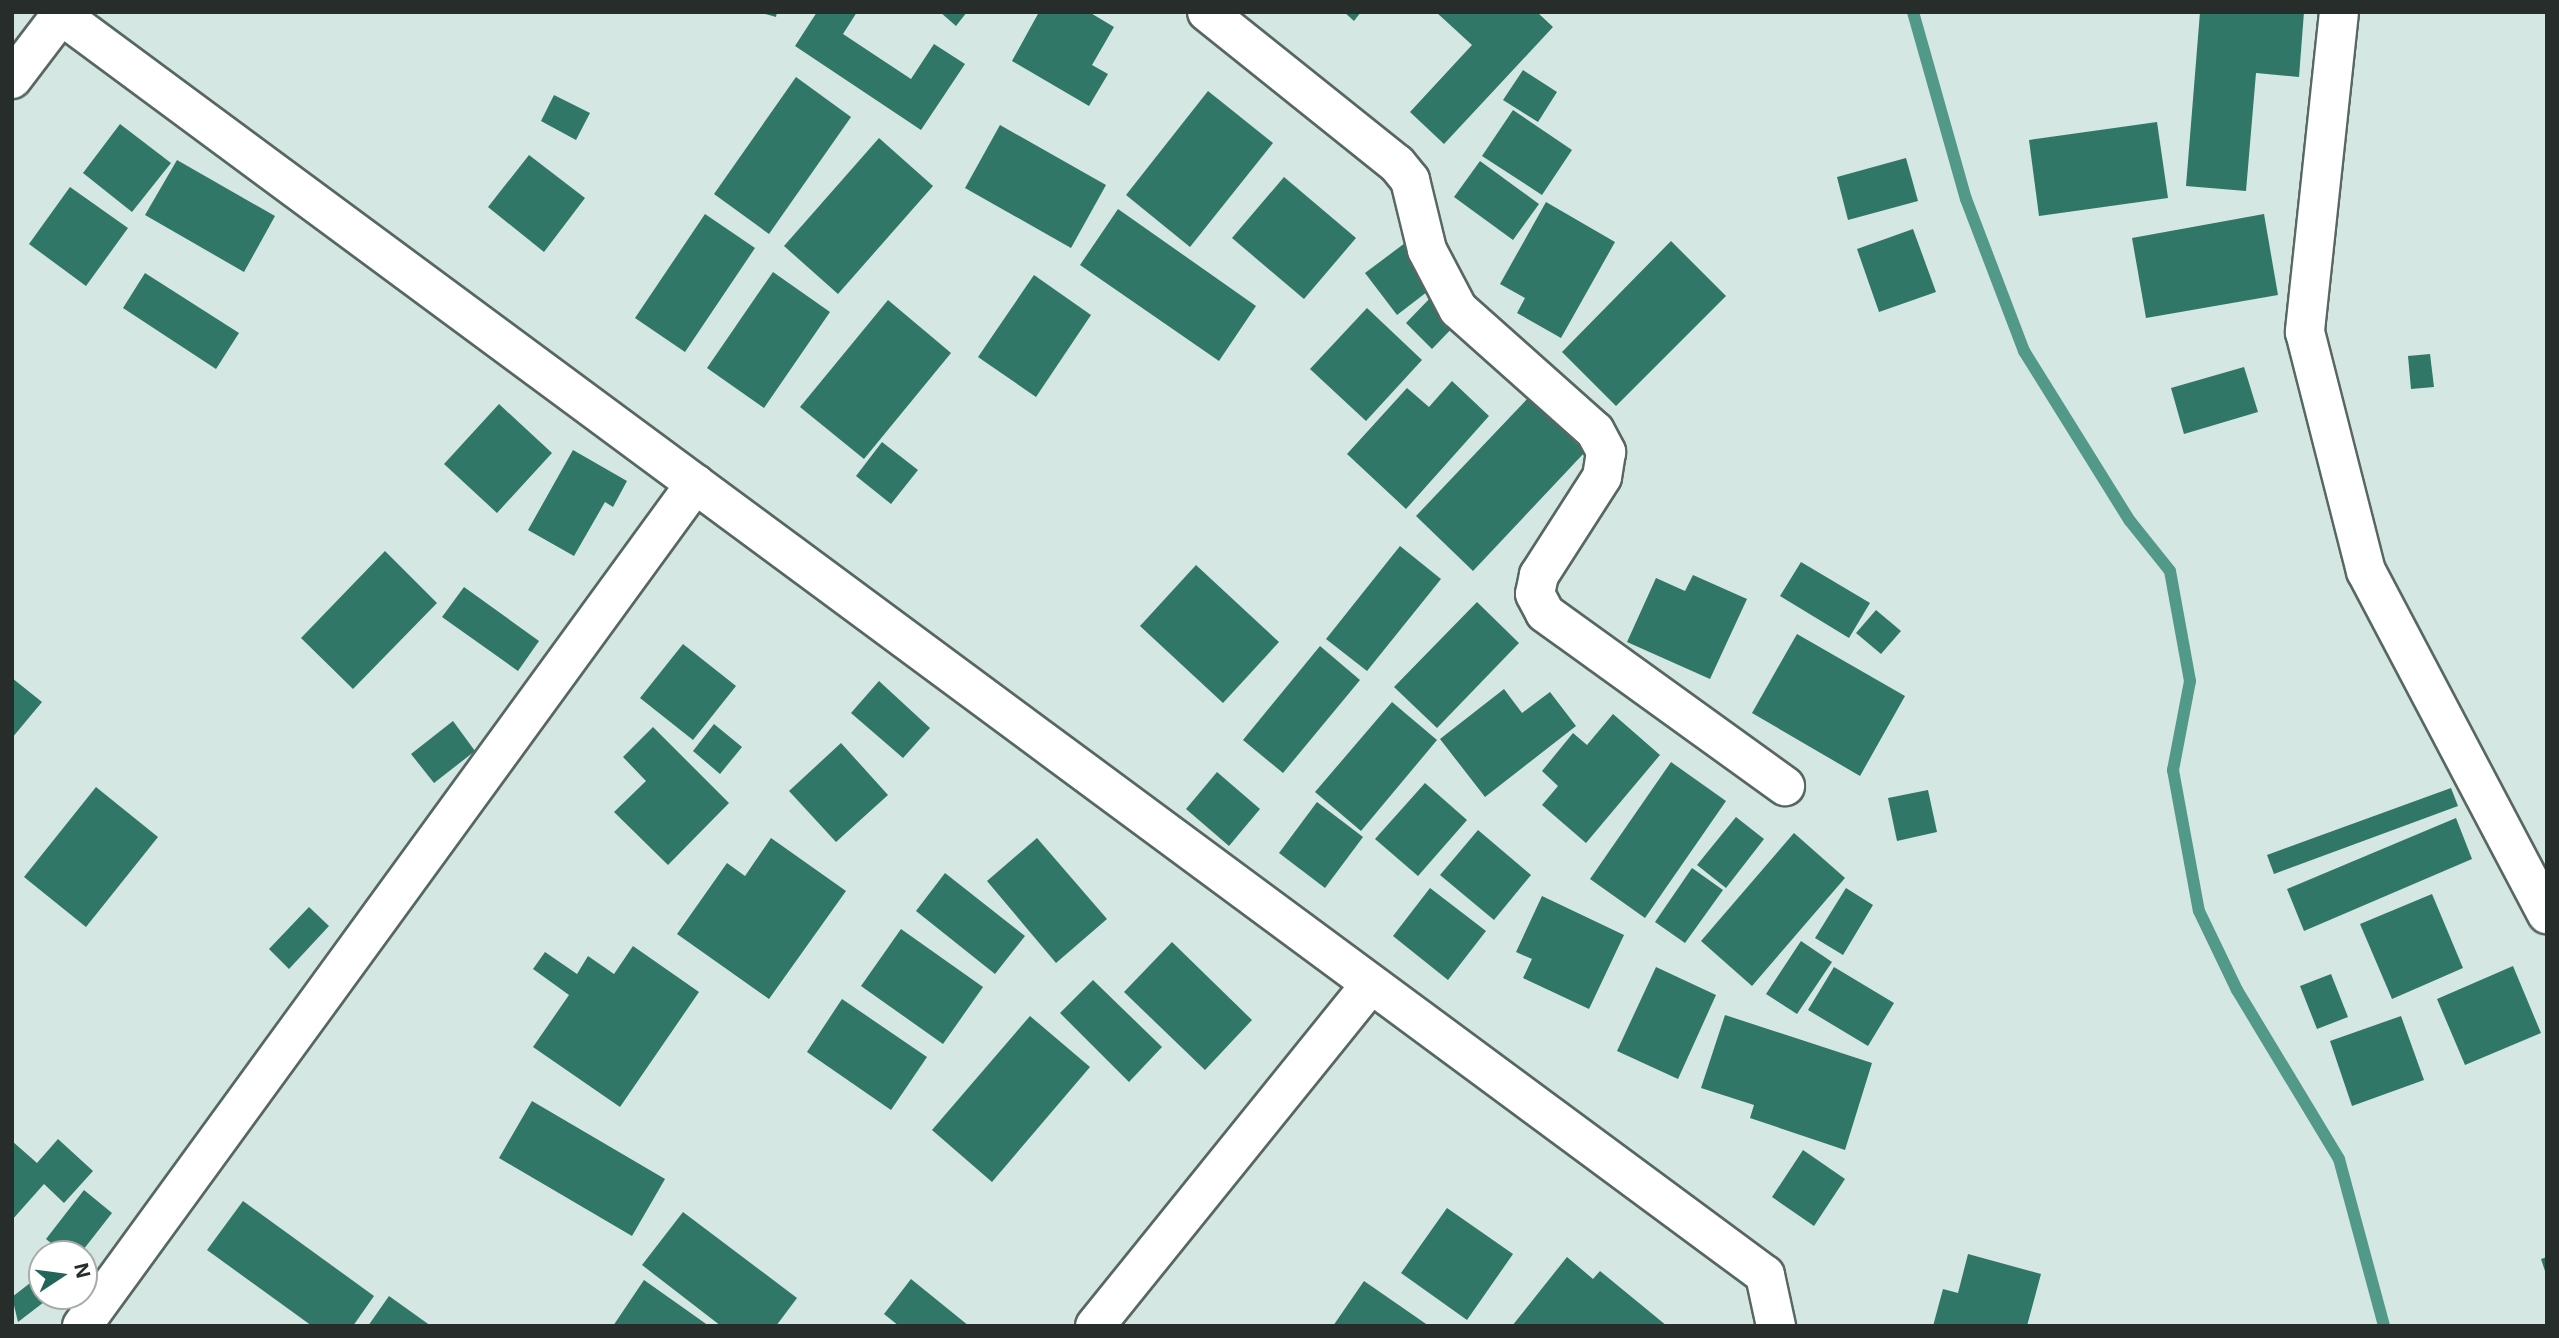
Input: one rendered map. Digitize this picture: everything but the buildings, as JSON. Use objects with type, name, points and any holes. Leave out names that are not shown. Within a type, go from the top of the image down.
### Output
[{"type":"street","points":[[1207,12],[1397,164],[1410,180],[1427,250],[1458,309],[1595,431],[1606,452],[1602,477],[1539,575],[1535,594],[1545,613],[1785,786]]},
{"type":"street","points":[[2339,12],[2305,332],[2366,571],[2547,914]]},
{"type":"street","points":[[12,79],[62,13],[1369,986],[1765,1275],[1776,1326]]},
{"type":"street","points":[[82,1326],[695,484]]},
{"type":"street","points":[[1095,1326],[1369,986]]},
{"type":"waterway","points":[[1913,12],[1966,199],[2024,351],[2130,521],[2170,571],[2190,681],[2173,770],[2199,911],[2237,990],[2339,1159],[2384,1326]]}]
